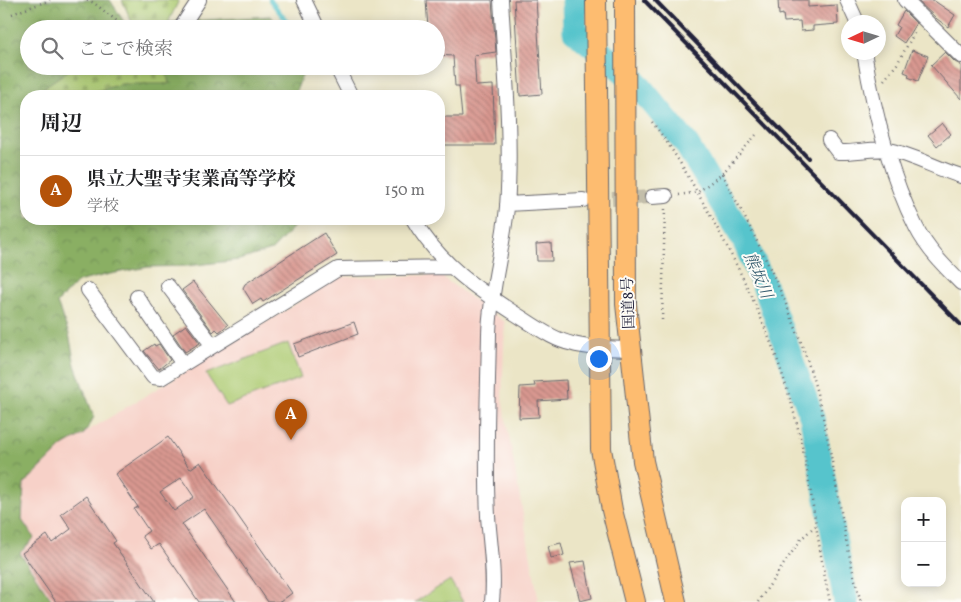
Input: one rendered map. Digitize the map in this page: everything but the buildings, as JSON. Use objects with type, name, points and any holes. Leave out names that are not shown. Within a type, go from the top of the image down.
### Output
[{"type":"highway","name":"国道8号","points":[[596,0],[601,449],[612,510],[635,602]]},
{"type":"highway","name":"国道8号","points":[[626,0],[626,304],[643,461],[676,602]]},
{"type":"street","points":[[186,20],[199,0]]},
{"type":"street","points":[[304,0],[314,20]]},
{"type":"street","points":[[492,602],[494,572],[488,515],[491,299],[507,204],[508,101],[500,0]]},
{"type":"street","points":[[848,0],[854,15]]},
{"type":"street","points":[[905,0],[961,56]]},
{"type":"street","points":[[865,60],[871,94],[886,150],[916,228],[936,258],[961,283]]},
{"type":"street","points":[[340,75],[348,90]]},
{"type":"street","points":[[829,140],[838,152],[886,150],[907,155],[926,165],[961,176]]},
{"type":"street","points":[[507,204],[582,200]]},
{"type":"street","points":[[417,225],[442,260],[491,299],[546,333],[572,344],[599,348],[630,348]]},
{"type":"street","points":[[88,290],[153,377],[161,378],[338,269],[451,267]]},
{"type":"street","points":[[168,286],[212,346]]},
{"type":"street","points":[[137,297],[183,364]]},
{"type":"path","points":[[12,14],[50,0]]},
{"type":"path","points":[[86,0],[94,1],[116,20]]},
{"type":"path","points":[[871,94],[897,64],[910,44],[921,17]]},
{"type":"path","points":[[652,122],[681,162],[754,298],[780,366],[794,414],[830,602]]},
{"type":"path","points":[[662,320],[659,197],[698,192],[722,174],[756,135]]},
{"type":"path","points":[[722,174],[780,289],[807,360],[835,471],[854,578],[861,602]]},
{"type":"path","points":[[758,602],[801,539],[815,526]]},
{"type":"shaded area","points":[[439,275],[505,322],[502,398],[538,597],[537,602],[53,602],[19,553],[34,538],[22,520],[24,484],[63,446],[340,277]]},
{"type":"green space","points":[[0,0],[110,0],[123,20],[20,20],[20,75],[302,75],[296,90],[20,90],[20,225],[295,225],[272,250],[239,260],[187,266],[148,267],[77,282],[57,303],[69,334],[75,365],[94,417],[84,434],[63,446],[24,484],[22,520],[34,538],[20,553],[53,602],[0,602]]},
{"type":"green space","points":[[122,0],[179,0],[169,20],[131,20]]},
{"type":"green space","points":[[271,16],[274,20],[207,20]]},
{"type":"green space","points":[[62,75],[167,75],[169,84],[121,84],[100,90],[40,90]]},
{"type":"green space","points":[[288,343],[301,378],[227,406],[206,374]]},
{"type":"green space","points":[[450,580],[463,602],[415,602]]},
{"type":"waterway","points":[[270,0],[286,20]]},
{"type":"waterway","name":"熊坂川","points":[[574,0],[575,31],[634,80],[685,142],[743,238],[767,292],[812,418],[846,602]]},
{"type":"tunnel","points":[[591,200],[652,197]]},
{"type":"railway","points":[[644,0],[961,325]]},
{"type":"railway","points":[[655,0],[808,158]]},
{"type":"place","name":"県立大聖寺実業高等学校","points":[[291,440]]}]
